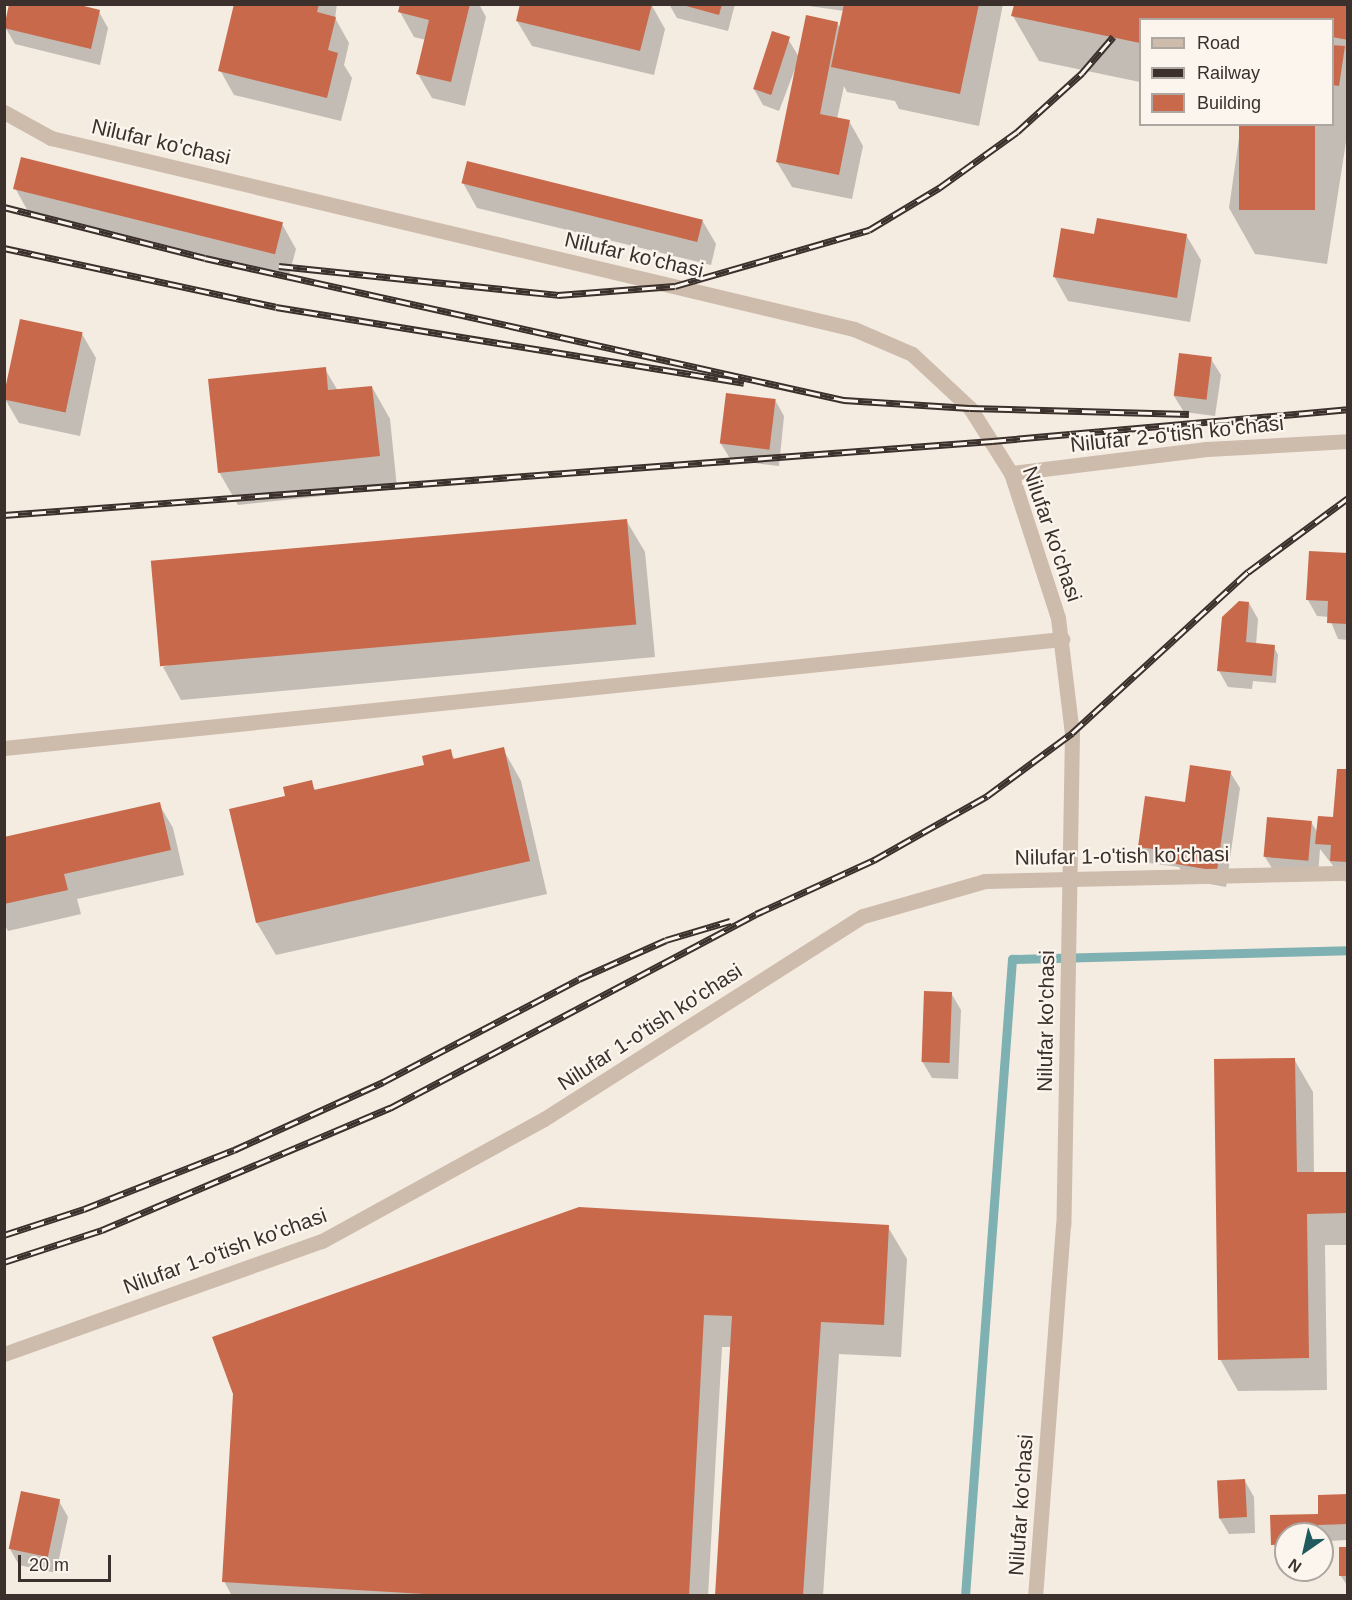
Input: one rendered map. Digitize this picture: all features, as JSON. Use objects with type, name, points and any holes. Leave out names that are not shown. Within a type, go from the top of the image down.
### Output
[{"type":"street","name":"Nilufar ko'chasi","points":[[4,112],[51,138],[854,329],[912,354],[940,376],[970,408],[1011,473],[1062,639],[1072,733],[1063,1225],[1035,1596]]},
{"type":"street","name":"Nilufar 2-o'tish ko'chasi","points":[[1011,473],[1207,449],[1347,441]]},
{"type":"street","points":[[4,748],[1062,639]]},
{"type":"street","name":"Nilufar 1-o'tish ko'chasi","points":[[4,1354],[322,1241],[544,1119],[863,916],[985,881],[1347,873]]},
{"type":"building","points":[[9,4],[76,4],[100,10],[91,49],[4,28]]},
{"type":"building","points":[[234,4],[319,4],[317,12],[336,17],[328,50],[338,53],[327,98],[218,71]]},
{"type":"building","points":[[400,4],[470,4],[451,82],[416,74],[429,20],[398,12]]},
{"type":"building","points":[[520,4],[652,4],[640,51],[516,21]]},
{"type":"building","points":[[679,4],[722,4],[719,15]]},
{"type":"building","points":[[844,4],[979,4],[960,94],[831,67]]},
{"type":"building","points":[[1014,5],[1348,5],[1348,40],[1334,37],[1334,18],[1139,18],[1139,43],[1011,16]]},
{"type":"building","points":[[806,15],[838,22],[820,114],[850,120],[839,175],[776,162]]},
{"type":"building","points":[[772,31],[790,37],[771,95],[753,89]]},
{"type":"building","points":[[1334,45],[1345,46],[1339,86],[1334,85]]},
{"type":"building","points":[[1239,126],[1315,126],[1315,210],[1239,210]]},
{"type":"building","points":[[21,157],[283,222],[275,254],[13,189]]},
{"type":"building","points":[[467,161],[703,220],[697,242],[461,183]]},
{"type":"building","points":[[1097,218],[1187,234],[1177,298],[1053,277],[1061,228],[1094,234]]},
{"type":"building","points":[[20,319],[83,332],[66,413],[4,399]]},
{"type":"building","points":[[1179,353],[1212,357],[1207,400],[1174,396]]},
{"type":"building","points":[[326,367],[328,390],[372,386],[380,456],[218,473],[208,379]]},
{"type":"building","points":[[726,393],[776,399],[769,450],[720,444]]},
{"type":"building","points":[[627,519],[636,625],[160,666],[151,561]]},
{"type":"building","points":[[1309,551],[1348,553],[1348,624],[1327,623],[1328,601],[1306,600]]},
{"type":"building","points":[[1239,601],[1249,602],[1246,642],[1275,645],[1272,676],[1217,671],[1222,617]]},
{"type":"building","points":[[504,747],[530,861],[256,923],[229,809],[285,796],[283,787],[312,780],[314,790],[424,765],[422,756],[451,749],[453,759]]},
{"type":"building","points":[[1190,765],[1231,771],[1217,871],[1176,864],[1177,852],[1138,847],[1145,796],[1185,802]]},
{"type":"building","points":[[1337,769],[1348,769],[1348,862],[1330,861],[1331,845],[1315,844],[1318,816],[1333,817]]},
{"type":"building","points":[[160,802],[171,850],[64,874],[68,890],[4,904],[4,837]]},
{"type":"building","points":[[1267,817],[1312,821],[1308,861],[1264,857]]},
{"type":"building","points":[[924,991],[952,992],[950,1063],[922,1062]]},
{"type":"building","points":[[1295,1058],[1297,1172],[1348,1172],[1348,1213],[1307,1214],[1309,1358],[1218,1360],[1214,1059]]},
{"type":"building","points":[[579,1207],[889,1225],[884,1325],[821,1322],[803,1596],[715,1596],[732,1316],[704,1315],[689,1596],[459,1596],[222,1582],[233,1394],[212,1337]]},
{"type":"building","points":[[1245,1479],[1247,1517],[1219,1518],[1217,1480]]},
{"type":"building","points":[[21,1491],[60,1499],[48,1557],[9,1549]]},
{"type":"building","points":[[1348,1494],[1348,1524],[1274,1522],[1274,1545],[1271,1545],[1270,1515],[1318,1514],[1318,1495]]},
{"type":"building","points":[[1339,1547],[1348,1547],[1348,1576],[1339,1576]]},
{"type":"waterway","points":[[965,1596],[1012,959],[1348,950]]},
{"type":"railway","points":[[279,266],[558,295],[675,286],[869,230],[939,188],[1017,132],[1082,73],[1113,37]]},
{"type":"railway","points":[[4,207],[205,258],[844,400],[970,408],[1189,414]]},
{"type":"railway","points":[[4,248],[276,307],[744,383]]},
{"type":"railway","points":[[4,515],[992,441],[1348,409]]},
{"type":"railway","points":[[4,1262],[102,1230],[390,1108],[756,914],[874,860],[987,796],[1072,733],[1248,572],[1348,498]]},
{"type":"railway","points":[[4,1235],[84,1209],[234,1150],[383,1082],[579,979],[666,940],[730,921]]}]
